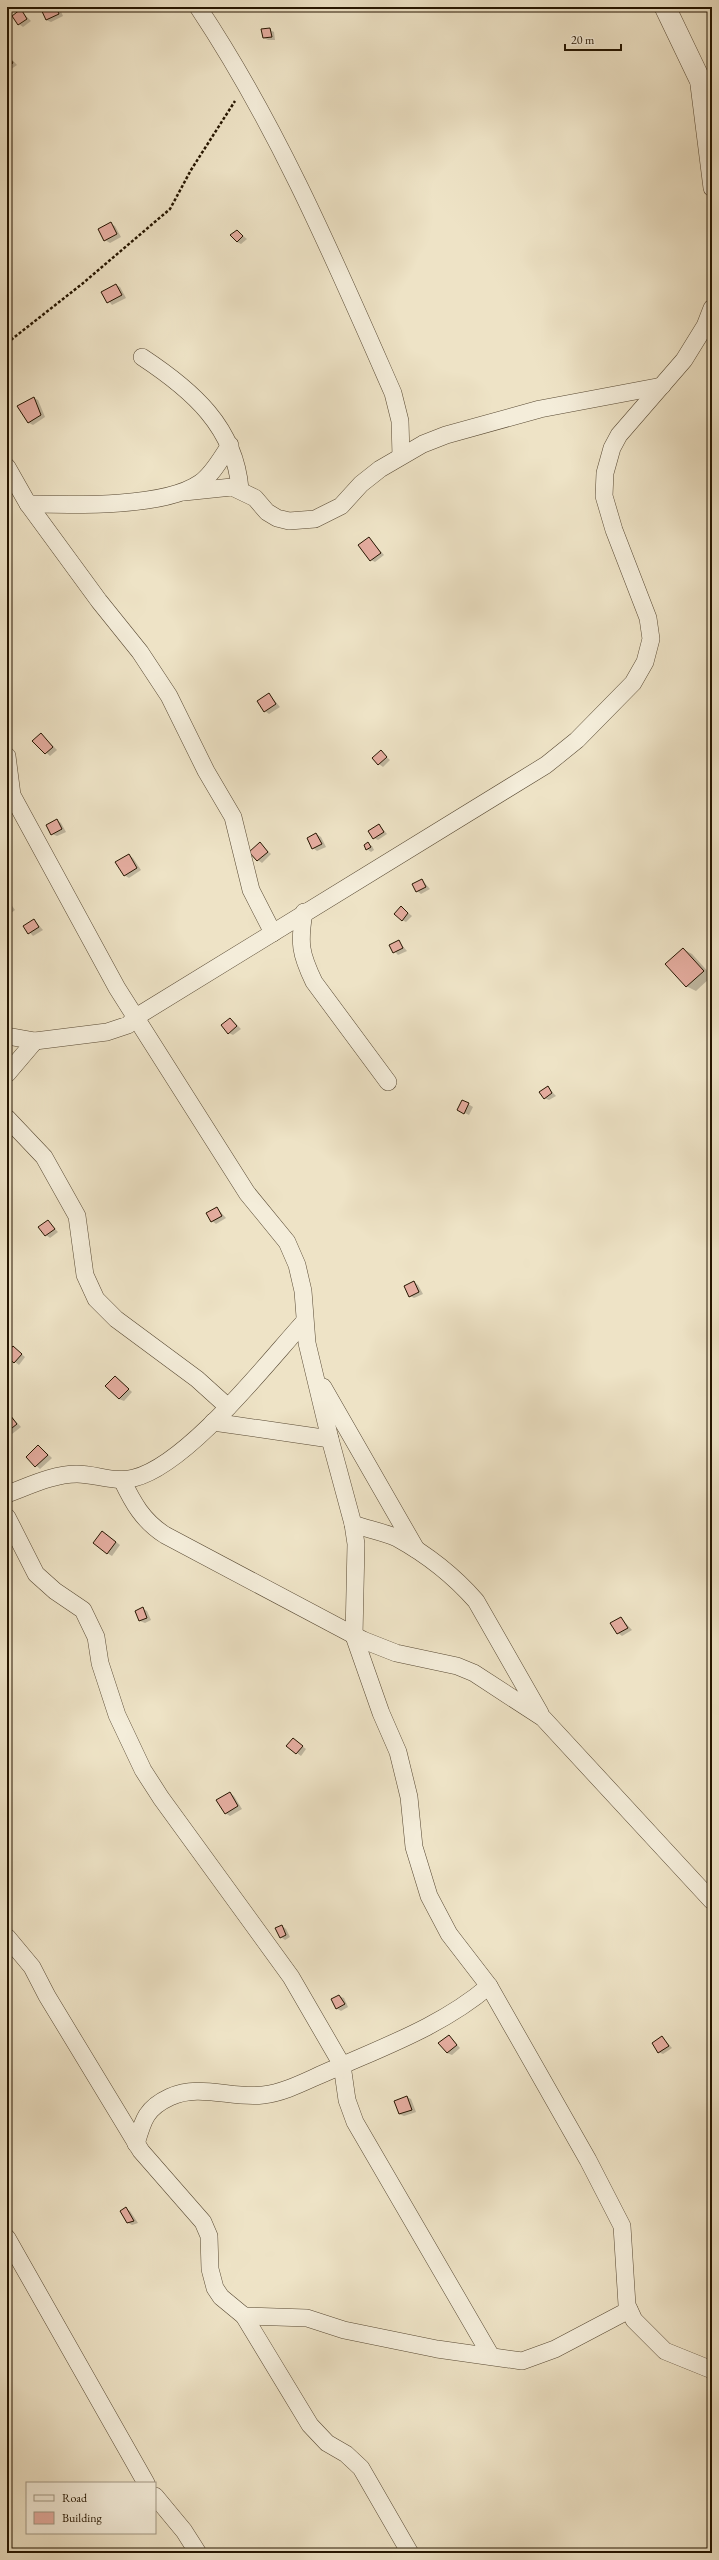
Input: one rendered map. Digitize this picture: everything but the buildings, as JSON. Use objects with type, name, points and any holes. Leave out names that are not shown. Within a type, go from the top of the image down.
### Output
[{"type":"street","points":[[198,7],[246,84],[270,128],[321,235],[393,393],[400,421],[401,456]]},
{"type":"street","points":[[665,7],[712,105]]},
{"type":"street","points":[[697,74],[712,188]]},
{"type":"street","points":[[7,1036],[35,1041],[118,1030],[136,1017],[273,933],[304,912],[546,765],[578,740],[640,673],[649,650],[648,618],[614,530],[604,496],[607,462],[619,435],[696,344],[712,308]]},
{"type":"street","points":[[142,357],[172,376],[208,412],[230,445],[237,465],[240,489]]},
{"type":"street","points":[[28,504],[121,502],[224,486],[240,489],[255,498],[267,512],[277,518],[289,521],[315,519],[341,506],[361,484],[401,456],[446,435],[488,422],[579,400],[662,386]]},
{"type":"street","points":[[184,492],[209,475],[230,445]]},
{"type":"street","points":[[7,467],[28,504],[99,601],[140,652],[169,696],[206,771],[233,817],[251,890],[273,933]]},
{"type":"street","points":[[7,756],[10,768],[10,789],[14,800],[136,1017],[247,1193],[286,1242],[301,1278],[304,1322],[314,1371],[330,1439],[353,1524],[356,1544],[354,1636],[402,1766],[409,1797],[414,1847],[429,1896],[449,1934],[489,1986],[588,2160],[622,2226],[629,2310],[634,2320],[665,2351],[712,2370]]},
{"type":"street","points":[[304,912],[300,940],[307,967],[314,982],[388,1082]]},
{"type":"street","points":[[7,1074],[35,1041]]},
{"type":"street","points":[[7,1118],[44,1157],[77,1216],[85,1275],[96,1299],[116,1319],[197,1379],[228,1406]]},
{"type":"street","points":[[7,1493],[63,1475],[91,1475],[122,1480],[149,1472],[189,1444],[213,1422],[304,1322]]},
{"type":"street","points":[[314,1371],[418,1551]]},
{"type":"street","points":[[213,1422],[330,1439]]},
{"type":"street","points":[[122,1480],[137,1510],[155,1528],[354,1636],[396,1653],[457,1666],[474,1673],[543,1718]]},
{"type":"street","points":[[7,1517],[36,1574],[55,1592],[83,1610],[96,1637],[100,1663],[116,1715],[143,1770],[161,1798],[274,1951],[342,2065],[347,2100],[355,2122],[491,2356]]},
{"type":"street","points":[[353,1524],[396,1538],[418,1551],[453,1578],[476,1602],[543,1718],[712,1901]]},
{"type":"street","points":[[7,1937],[32,1967],[47,1996],[136,2144],[153,2168],[203,2222],[209,2236],[210,2269],[215,2288],[221,2297],[244,2316],[310,2425],[327,2442],[346,2454],[361,2468],[410,2553]]},
{"type":"street","points":[[136,2144],[144,2117],[156,2105],[171,2096],[194,2091],[264,2095],[281,2091],[433,2026],[463,2007],[489,1986]]},
{"type":"street","points":[[7,2238],[145,2482]]},
{"type":"street","points":[[244,2316],[307,2318],[367,2335],[437,2349],[522,2361],[554,2349],[629,2310]]},
{"type":"street","points":[[156,2497],[184,2531],[198,2553]]},
{"type":"path","points":[[7,343],[82,284],[170,209],[191,170],[246,84]]}]
